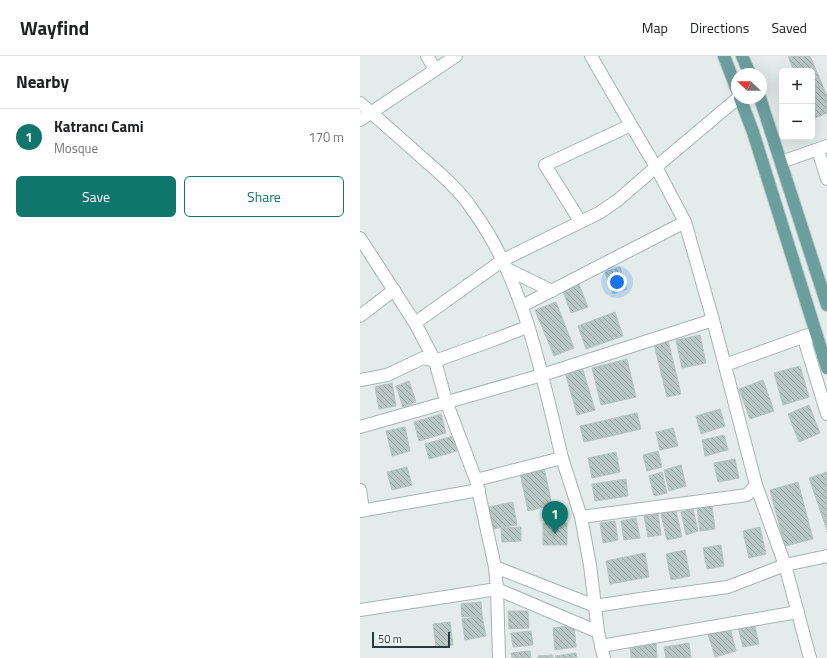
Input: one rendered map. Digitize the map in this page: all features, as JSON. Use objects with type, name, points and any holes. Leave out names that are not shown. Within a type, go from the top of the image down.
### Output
[{"type":"main road","points":[[724,56],[731,74]]},
{"type":"main road","points":[[742,56],[747,68]]},
{"type":"main road","points":[[741,104],[752,132],[827,368]]},
{"type":"main road","points":[[762,104],[827,305]]},
{"type":"street","points":[[427,56],[436,69]]},
{"type":"street","points":[[360,120],[456,56]]},
{"type":"street","points":[[591,56],[656,167],[685,222],[713,320],[756,485],[785,565],[810,658]]},
{"type":"street","points":[[360,103],[461,194],[486,230],[504,265],[522,306],[542,375],[562,458],[581,517],[590,565],[598,632],[604,658]]},
{"type":"street","points":[[415,323],[504,265],[580,221],[599,213],[618,200],[732,104]]},
{"type":"street","points":[[580,221],[545,165],[631,125]]},
{"type":"street","points":[[781,162],[822,148],[827,179]]},
{"type":"street","points":[[522,306],[685,222]]},
{"type":"street","points":[[360,238],[415,323],[435,361],[446,402],[477,485],[495,568],[499,658]]},
{"type":"street","points":[[504,265],[552,291]]},
{"type":"street","points":[[360,316],[394,290]]},
{"type":"street","points":[[360,427],[542,375],[713,320]]},
{"type":"street","points":[[360,380],[387,375],[424,358],[435,361],[527,327]]},
{"type":"street","points":[[725,365],[808,335],[806,345],[827,414]]},
{"type":"street","points":[[360,490],[362,511],[477,485],[562,458]]},
{"type":"street","points":[[581,517],[747,495],[756,485]]},
{"type":"street","points":[[495,568],[594,606],[640,598],[728,587],[785,565],[827,556]]},
{"type":"street","points":[[360,610],[497,589],[598,632]]},
{"type":"street","points":[[601,646],[798,612]]},
{"type":"building","points":[[788,56],[810,56],[827,96],[827,113],[815,118],[815,68],[793,68]]},
{"type":"building","points":[[620,267],[627,289],[613,294],[605,272]]},
{"type":"building","points":[[578,282],[588,307],[571,313],[562,288]]},
{"type":"building","points":[[556,302],[574,348],[554,356],[535,310]]},
{"type":"building","points":[[615,312],[623,336],[586,349],[578,326]]},
{"type":"building","points":[[700,335],[706,363],[682,368],[676,340]]},
{"type":"building","points":[[668,340],[681,394],[667,397],[654,344]]},
{"type":"building","points":[[627,359],[636,397],[601,405],[592,368]]},
{"type":"building","points":[[800,366],[809,397],[783,405],[774,373]]},
{"type":"building","points":[[582,367],[595,410],[577,415],[565,372]]},
{"type":"building","points":[[763,380],[774,411],[750,419],[739,389]]},
{"type":"building","points":[[409,381],[416,402],[403,407],[396,386]]},
{"type":"building","points":[[392,383],[396,406],[379,409],[375,387]]},
{"type":"building","points":[[809,405],[820,433],[799,442],[788,414]]},
{"type":"building","points":[[720,409],[725,426],[701,434],[696,416]]},
{"type":"building","points":[[637,413],[641,429],[584,442],[580,426]]},
{"type":"building","points":[[441,414],[446,433],[419,441],[414,422]]},
{"type":"building","points":[[405,427],[410,451],[392,456],[386,431]]},
{"type":"building","points":[[673,428],[678,446],[660,450],[656,432]]},
{"type":"building","points":[[724,435],[728,450],[705,456],[702,440]]},
{"type":"building","points":[[453,436],[457,451],[429,459],[425,444]]},
{"type":"building","points":[[658,451],[662,467],[647,471],[643,455]]},
{"type":"building","points":[[616,452],[620,472],[592,478],[588,458]]},
{"type":"building","points":[[735,459],[739,478],[718,482],[714,463]]},
{"type":"building","points":[[681,465],[686,486],[669,491],[664,470]]},
{"type":"building","points":[[407,467],[412,485],[392,490],[387,472]]},
{"type":"building","points":[[544,468],[552,505],[528,511],[520,473]]},
{"type":"building","points":[[662,472],[667,493],[654,496],[649,476]]},
{"type":"building","points":[[827,472],[827,530],[809,478]]},
{"type":"building","points":[[626,479],[628,496],[595,501],[592,484]]},
{"type":"building","points":[[798,482],[813,539],[785,546],[770,490]]},
{"type":"building","points":[[513,502],[517,525],[492,529],[488,507]]},
{"type":"building","points":[[712,506],[715,529],[700,531],[697,508]]},
{"type":"building","points":[[693,509],[698,531],[686,535],[681,512]]},
{"type":"building","points":[[676,511],[682,537],[667,540],[661,514]]},
{"type":"building","points":[[658,514],[661,535],[648,537],[644,516]]},
{"type":"building","points":[[636,518],[640,538],[624,540],[621,521]]},
{"type":"building","points":[[615,521],[618,540],[603,543],[600,523]]},
{"type":"building","points":[[543,523],[567,523],[567,545],[543,545]]},
{"type":"building","points":[[521,527],[521,541],[502,542],[501,528]]},
{"type":"building","points":[[760,527],[766,554],[749,558],[743,531]]},
{"type":"building","points":[[721,545],[724,566],[707,569],[703,548]]},
{"type":"building","points":[[685,550],[690,576],[671,580],[666,554]]},
{"type":"building","points":[[645,553],[649,577],[610,584],[606,561]]},
{"type":"building","points":[[481,602],[482,616],[462,617],[461,604]]},
{"type":"building","points":[[508,611],[528,611],[529,628],[509,629]]},
{"type":"building","points":[[482,616],[486,636],[465,640],[462,619]]},
{"type":"building","points":[[450,622],[453,645],[436,647],[433,624]]},
{"type":"building","points":[[754,623],[759,644],[743,647],[738,627]]},
{"type":"building","points":[[574,625],[576,647],[555,650],[553,628]]},
{"type":"building","points":[[730,628],[736,651],[715,657],[708,634]]},
{"type":"building","points":[[531,631],[533,645],[513,647],[511,633]]},
{"type":"building","points":[[656,643],[657,658],[631,658],[630,646]]},
{"type":"building","points":[[689,643],[691,658],[666,658],[664,647]]},
{"type":"building","points":[[530,651],[531,658],[512,658],[511,653]]},
{"type":"building","points":[[576,653],[577,658],[556,658],[555,656]]},
{"type":"building","points":[[552,655],[553,658],[538,658],[538,656]]},
{"type":"place","name":"Katrancı Cami","points":[[555,534]]}]
